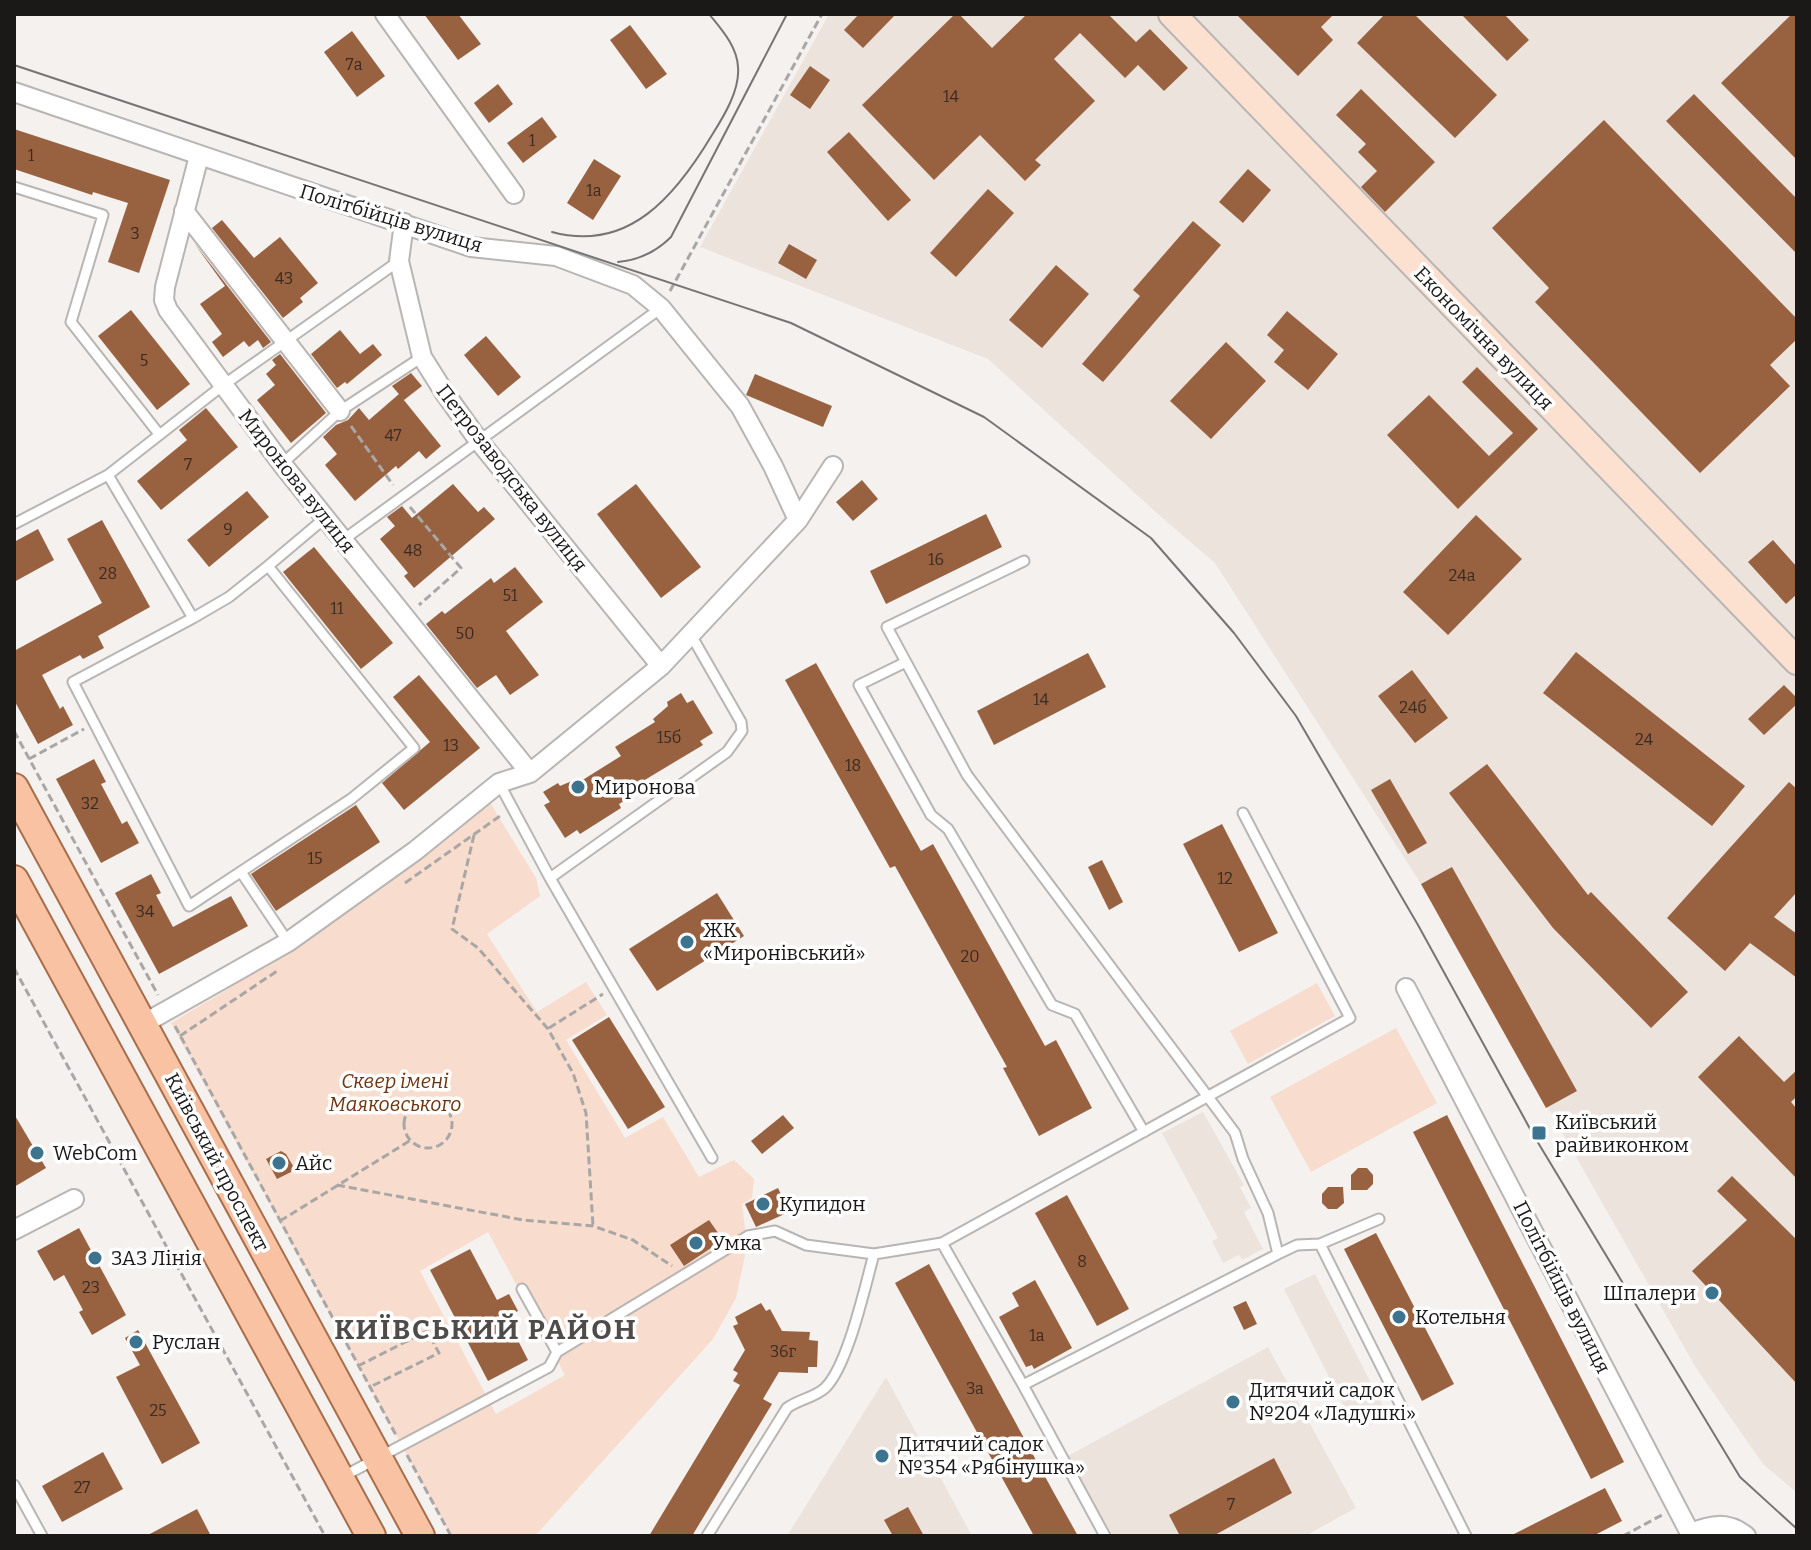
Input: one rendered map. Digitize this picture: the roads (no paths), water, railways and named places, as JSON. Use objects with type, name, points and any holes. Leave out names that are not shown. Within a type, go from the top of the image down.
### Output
[{"type":"main road","name":"Київський проспект","points":[[14,788],[155,1017],[390,1452],[420,1536]]},
{"type":"main road","points":[[14,880],[371,1536]]},
{"type":"street","points":[[385,14],[514,194]]},
{"type":"street","name":"Економічна вулиця","points":[[1172,14],[1797,661]]},
{"type":"street","name":"Політбійців вулиця","points":[[14,92],[471,247],[556,256],[633,285],[661,308],[740,406],[798,520]]},
{"type":"street","name":"Миронова вулиця","points":[[199,156],[165,287],[164,300],[168,310],[282,464],[530,773]]},
{"type":"street","points":[[184,211],[340,411]]},
{"type":"street","name":"Петрозаводська вулиця","points":[[404,223],[399,261],[422,357],[479,441],[661,666]]},
{"type":"street","points":[[155,1017],[288,942],[415,851],[499,783],[530,773],[661,666],[798,520],[833,466]]},
{"type":"street","name":"Політбійців вулиця","points":[[1406,988],[1677,1507],[1688,1535],[1716,1525],[1728,1526],[1746,1536]]},
{"type":"street","points":[[14,1230],[74,1199]]},
{"type":"lane","points":[[14,187],[103,215],[71,322],[159,434]]},
{"type":"lane","points":[[14,524],[108,475],[222,386],[399,261]]},
{"type":"lane","points":[[343,540],[661,308]]},
{"type":"lane","points":[[282,464],[340,411],[422,357]]},
{"type":"lane","points":[[108,475],[193,618]]},
{"type":"lane","points":[[268,566],[414,748],[351,799],[189,906],[73,682],[229,597],[325,518]]},
{"type":"lane","points":[[1024,561],[887,627],[967,775],[1235,1133],[1243,1159],[1268,1213],[1278,1254]]},
{"type":"lane","points":[[550,878],[727,752],[742,731],[741,722],[691,635]]},
{"type":"lane","points":[[906,662],[859,685],[931,815],[948,829],[1052,1005],[1075,1014],[1144,1132]]},
{"type":"lane","points":[[499,783],[550,878],[712,1158]]},
{"type":"lane","points":[[339,1478],[549,1367],[557,1352],[748,1236],[775,1231],[806,1245],[874,1254],[942,1243],[1350,1018],[1243,813]]},
{"type":"lane","points":[[241,872],[288,942]]},
{"type":"lane","points":[[1023,1385],[1297,1245],[1320,1244],[1379,1219]]},
{"type":"lane","points":[[942,1243],[1105,1536]]},
{"type":"lane","points":[[1320,1244],[1466,1536]]},
{"type":"lane","points":[[707,1536],[787,1408],[824,1389],[839,1371],[874,1254]]},
{"type":"lane","points":[[522,1289],[557,1352]]},
{"type":"lane","points":[[14,1485],[42,1536]]},
{"type":"tram line","points":[[552,232],[580,236],[604,234],[627,226],[666,198],[683,178],[726,111],[738,76],[732,45],[709,14]]},
{"type":"tram line","points":[[618,262],[647,254],[671,237],[787,14]]},
{"type":"tram line","points":[[14,65],[791,323],[984,417],[1151,538],[1234,633],[1296,716],[1418,925],[1534,1136],[1740,1477],[1797,1529]]},
{"type":"place","name":"Миронова","points":[[578,787]]},
{"type":"place","name":"ЖК «Миронівський»","points":[[687,942]]},
{"type":"place","name":"Київський райвиконком","points":[[1539,1133]]},
{"type":"place","name":"WebCom","points":[[37,1153]]},
{"type":"place","name":"Айс","points":[[279,1163]]},
{"type":"place","name":"Купидон","points":[[763,1204]]},
{"type":"place","name":"Умка","points":[[696,1243]]},
{"type":"place","name":"ЗАЗ Лінія","points":[[95,1258]]},
{"type":"place","name":"Шпалери","points":[[1712,1293]]},
{"type":"place","name":"Котельня","points":[[1399,1317]]},
{"type":"place","name":"Руслан","points":[[136,1342]]},
{"type":"place","name":"Дитячий садок №204 «Ладушкі»","points":[[1233,1402]]},
{"type":"place","name":"Дитячий садок №354 «Рябінушка»","points":[[882,1456]]},
{"type":"district","name":"КИЇВСЬКИЙ РАЙОН","points":[[486,1329]]},
{"type":"park label","name":"Сквер імені Маяковського","points":[[395,1092]]}]
